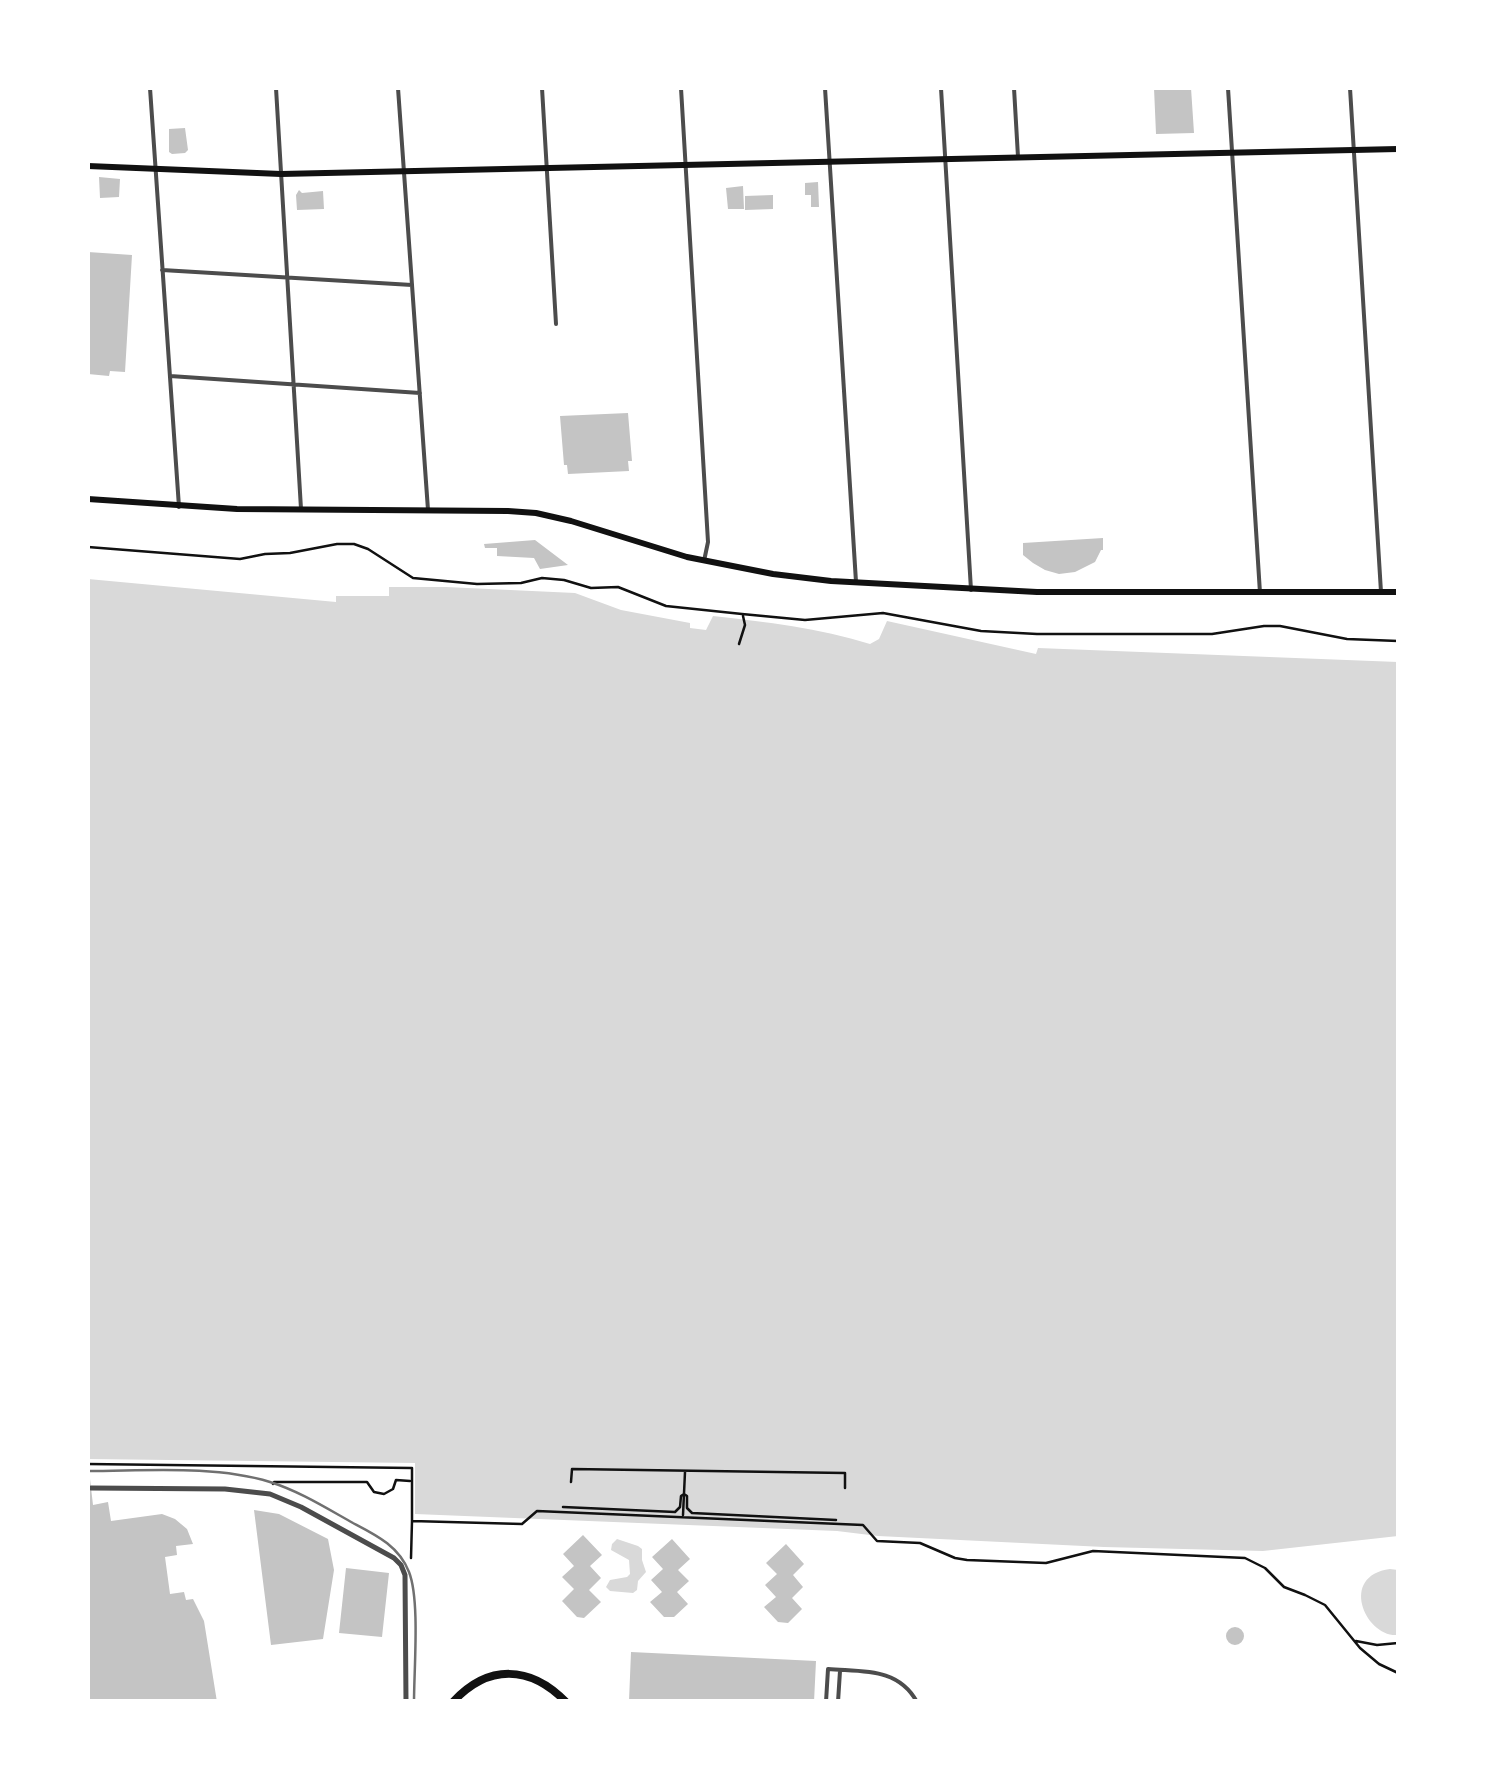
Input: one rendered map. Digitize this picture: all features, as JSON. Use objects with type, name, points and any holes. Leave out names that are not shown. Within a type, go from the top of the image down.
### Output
[{"type":"highway","points":[[453,1702],[467,1687],[489,1676],[509,1673],[546,1684],[566,1702]]},
{"type":"main road","points":[[88,166],[281,174],[1398,149]]},
{"type":"main road","points":[[88,500],[178,506],[536,514],[704,560],[786,576],[856,583],[1112,593],[1398,592]]},
{"type":"street","points":[[150,88],[178,506]]},
{"type":"street","points":[[276,88],[302,509]]},
{"type":"street","points":[[398,88],[428,510]]},
{"type":"street","points":[[542,88],[556,324]]},
{"type":"street","points":[[680,88],[708,542],[704,560]]},
{"type":"street","points":[[825,88],[856,583]]},
{"type":"street","points":[[942,88],[971,590]]},
{"type":"street","points":[[1014,88],[1018,157]]},
{"type":"street","points":[[1228,88],[1260,593]]},
{"type":"street","points":[[1350,88],[1381,592]]},
{"type":"street","points":[[162,270],[412,285]]},
{"type":"street","points":[[170,376],[420,393]]},
{"type":"street","points":[[91,1488],[224,1489],[270,1494],[394,1558],[406,1578],[406,1702]]},
{"type":"street","points":[[826,1702],[828,1669],[889,1676],[904,1684],[915,1698]]},
{"type":"street","points":[[838,1702],[840,1670]]},
{"type":"path","points":[[88,547],[240,560],[354,544],[414,578],[477,584],[521,583],[542,578],[564,580],[591,588],[618,587],[666,606],[805,620],[884,613],[981,631],[1036,634],[1212,634],[1280,626],[1347,639],[1398,642]]},
{"type":"path","points":[[739,644],[745,625],[742,614]]},
{"type":"path","points":[[88,1464],[412,1468],[412,1558]]},
{"type":"path","points":[[571,1482],[572,1469],[845,1472],[845,1488]]},
{"type":"path","points":[[683,1515],[685,1470]]},
{"type":"path","points":[[273,1484],[367,1482],[374,1492],[384,1494],[392,1490],[396,1480],[411,1480]]},
{"type":"path","points":[[564,1507],[675,1512],[684,1494]]},
{"type":"path","points":[[684,1494],[686,1508],[692,1513],[836,1520]]},
{"type":"path","points":[[412,1521],[522,1524],[537,1511],[863,1525],[878,1541],[923,1544],[967,1560],[1046,1563],[1093,1552],[1245,1558],[1265,1568],[1284,1588],[1325,1605],[1370,1657],[1398,1673]]},
{"type":"path","points":[[1354,1641],[1377,1646],[1398,1643]]},
{"type":"shaded area","points":[[88,579],[336,602],[336,596],[389,596],[389,587],[575,593],[621,610],[690,623],[690,628],[706,630],[713,616],[773,623],[870,644],[879,639],[887,621],[1036,654],[1038,648],[1398,662],[1398,1536],[1263,1551],[415,1514],[415,1463],[88,1459]]},
{"type":"shaded area","points":[[617,1539],[642,1549],[646,1572],[633,1593],[610,1591],[606,1587],[610,1580],[630,1574],[629,1560],[611,1550]]},
{"type":"shaded area","points":[[1398,1570],[1398,1635],[1376,1627],[1362,1606],[1365,1583],[1374,1574]]},
{"type":"building","points":[[1154,88],[1191,88],[1194,133],[1156,134]]},
{"type":"building","points":[[185,128],[188,150],[172,154],[169,129]]},
{"type":"building","points":[[99,177],[120,179],[119,197],[100,198]]},
{"type":"building","points":[[818,182],[819,207],[811,207],[805,183]]},
{"type":"building","points":[[743,186],[744,209],[728,209],[726,188]]},
{"type":"building","points":[[299,190],[323,191],[324,209],[297,210]]},
{"type":"building","points":[[773,195],[773,209],[745,210],[745,196]]},
{"type":"building","points":[[88,252],[132,255],[125,372],[110,371],[109,376],[88,374]]},
{"type":"building","points":[[628,413],[632,461],[628,461],[629,471],[568,474],[560,416]]},
{"type":"building","points":[[1103,538],[1103,550],[1095,562],[1075,572],[1059,574],[1045,570],[1023,555],[1023,543]]},
{"type":"building","points":[[535,540],[568,565],[540,569],[534,558],[497,556],[497,548],[485,548],[484,544]]},
{"type":"building","points":[[88,1479],[93,1505],[108,1502],[111,1521],[162,1514],[187,1529],[193,1544],[176,1546],[177,1555],[165,1557],[170,1594],[184,1592],[186,1600],[193,1599],[204,1621],[217,1702],[88,1702]]},
{"type":"building","points":[[254,1510],[279,1514],[328,1539],[334,1570],[323,1639],[271,1645]]},
{"type":"building","points":[[583,1535],[602,1555],[590,1566],[601,1578],[589,1590],[601,1602],[584,1618],[577,1617],[562,1601],[574,1589],[562,1577],[574,1566],[563,1554]]},
{"type":"building","points":[[672,1539],[690,1559],[678,1570],[689,1581],[677,1592],[688,1604],[674,1617],[664,1617],[650,1602],[662,1592],[651,1580],[663,1569],[652,1557]]},
{"type":"building","points":[[786,1544],[804,1564],[793,1575],[803,1587],[792,1598],[802,1609],[788,1623],[778,1622],[764,1607],[776,1597],[765,1585],[777,1574],[766,1563]]},
{"type":"building","points":[[346,1568],[389,1573],[382,1637],[339,1633]]},
{"type":"building","points":[[1235,1627],[1244,1636],[1235,1645],[1226,1636]]},
{"type":"building","points":[[631,1652],[816,1661],[814,1702],[629,1701]]},
{"type":"tram line","points":[[88,1471],[180,1470],[227,1473],[270,1482],[302,1495],[386,1542],[405,1563],[412,1584],[414,1702]]}]
